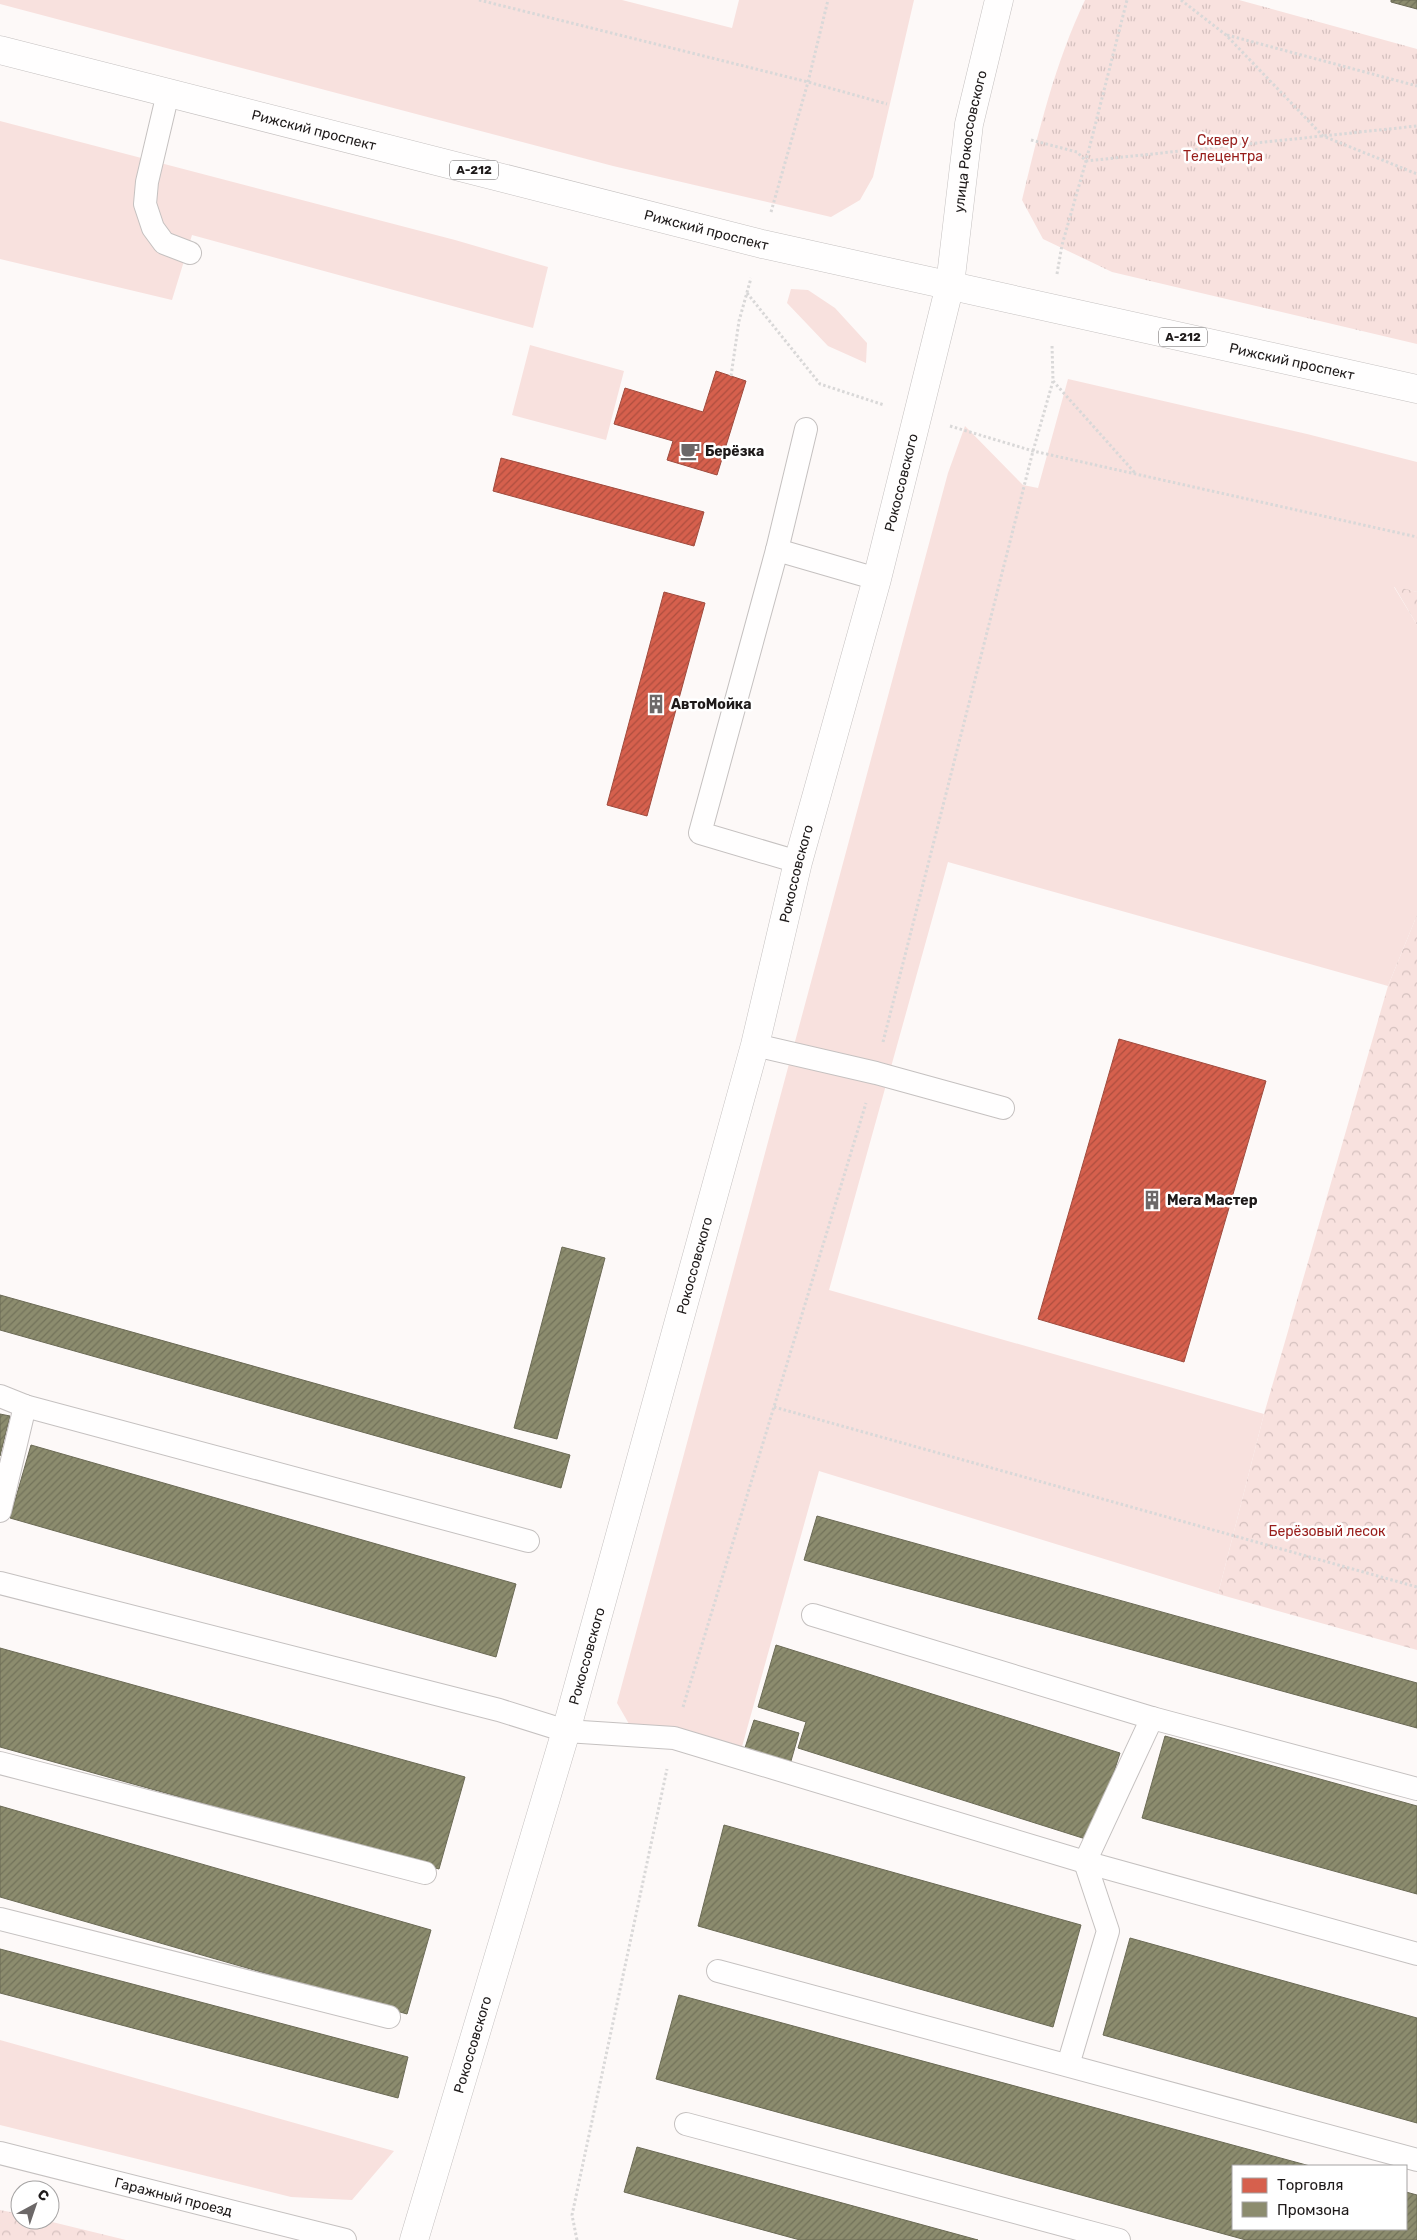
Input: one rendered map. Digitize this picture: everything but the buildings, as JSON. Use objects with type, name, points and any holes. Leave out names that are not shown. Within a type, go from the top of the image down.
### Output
[{"type":"main road","name":"улица Рокоссовского","points":[[950,285],[969,124],[1000,0]]},
{"type":"main road","name":"Рижский проспект","points":[[0,50],[762,244],[1417,389]]},
{"type":"main road","name":"Рокоссовского","points":[[414,2240],[566,1731],[756,1045],[798,862],[877,579],[950,285]]},
{"type":"lane","points":[[168,93],[147,182],[145,204],[153,228],[164,243],[190,253]]},
{"type":"lane","points":[[798,862],[700,834],[777,550],[806,429]]},
{"type":"lane","points":[[777,550],[877,579]]},
{"type":"lane","points":[[756,1045],[876,1072],[1003,1108]]},
{"type":"lane","points":[[0,1396],[25,1406],[528,1541]]},
{"type":"lane","points":[[0,1510],[25,1406]]},
{"type":"lane","points":[[0,1583],[500,1710],[566,1731],[674,1738],[1085,1862],[1417,1954]]},
{"type":"lane","points":[[814,1616],[1152,1718],[1417,1789]]},
{"type":"lane","points":[[1068,2065],[1108,1931],[1085,1862],[1152,1718]]},
{"type":"lane","points":[[0,1764],[425,1873]]},
{"type":"lane","points":[[0,1919],[389,2017]]},
{"type":"lane","points":[[718,1971],[1417,2160]]},
{"type":"lane","points":[[686,2124],[1119,2240]]},
{"type":"lane","name":"Гаражный проезд","points":[[0,2154],[346,2240]]},
{"type":"path","points":[[479,0],[808,82],[886,104]]},
{"type":"path","points":[[731,376],[739,321],[808,82],[828,0]]},
{"type":"path","points":[[577,2240],[572,2215],[674,1738],[876,1072],[1033,451],[1054,381],[1051,308],[1062,245],[1086,161],[1127,0]]},
{"type":"path","points":[[1181,0],[1226,34],[1323,136],[1417,174]]},
{"type":"path","points":[[1226,34],[1417,86]]},
{"type":"path","points":[[1086,161],[1417,126]]},
{"type":"path","points":[[1031,140],[1077,152],[1086,161]]},
{"type":"path","points":[[747,293],[820,384],[1033,451],[1417,537]]},
{"type":"path","points":[[1054,381],[1135,474]]},
{"type":"path","points":[[774,1407],[1417,1587]]},
{"type":"green space","points":[[0,0],[622,0],[732,28],[739,0],[914,0],[873,177],[860,200],[831,217],[613,166],[0,4]]},
{"type":"green space","name":"Сквер у Телецентра","points":[[1085,0],[1239,0],[1417,49],[1417,344],[1112,272],[1043,239],[1022,200],[1056,73]]},
{"type":"green space","points":[[0,121],[455,240],[548,267],[533,328],[192,235],[172,300],[0,259]]},
{"type":"green space","points":[[791,289],[808,290],[835,308],[867,343],[866,363],[828,346],[787,303]]},
{"type":"green space","points":[[530,345],[624,371],[606,440],[512,415]]},
{"type":"green space","points":[[1068,379],[1307,434],[1417,462],[1417,592],[1394,587],[1417,625],[1417,915],[1388,986],[948,862],[829,1290],[1264,1414],[1218,1594],[819,1471],[738,1761],[633,1731],[617,1703],[948,473],[965,426],[1023,485],[1038,488]]},
{"type":"green space","points":[[1394,586],[1417,592],[1417,625]]},
{"type":"green space","name":"Берёзовый лесок","points":[[1417,915],[1417,1650],[1218,1594],[1264,1414],[1388,986]]},
{"type":"green space","points":[[0,2040],[394,2151],[352,2200],[291,2197],[0,2125]]},
{"type":"green space","points":[[0,2210],[10,2212],[10,2230],[60,2230],[60,2224],[126,2240],[0,2240]]},
{"type":"place","name":"Берёзка","points":[[690,451]]},
{"type":"place","name":"АвтоМойка","points":[[656,704]]},
{"type":"place","name":"Мега Мастер","points":[[1152,1200]]}]
